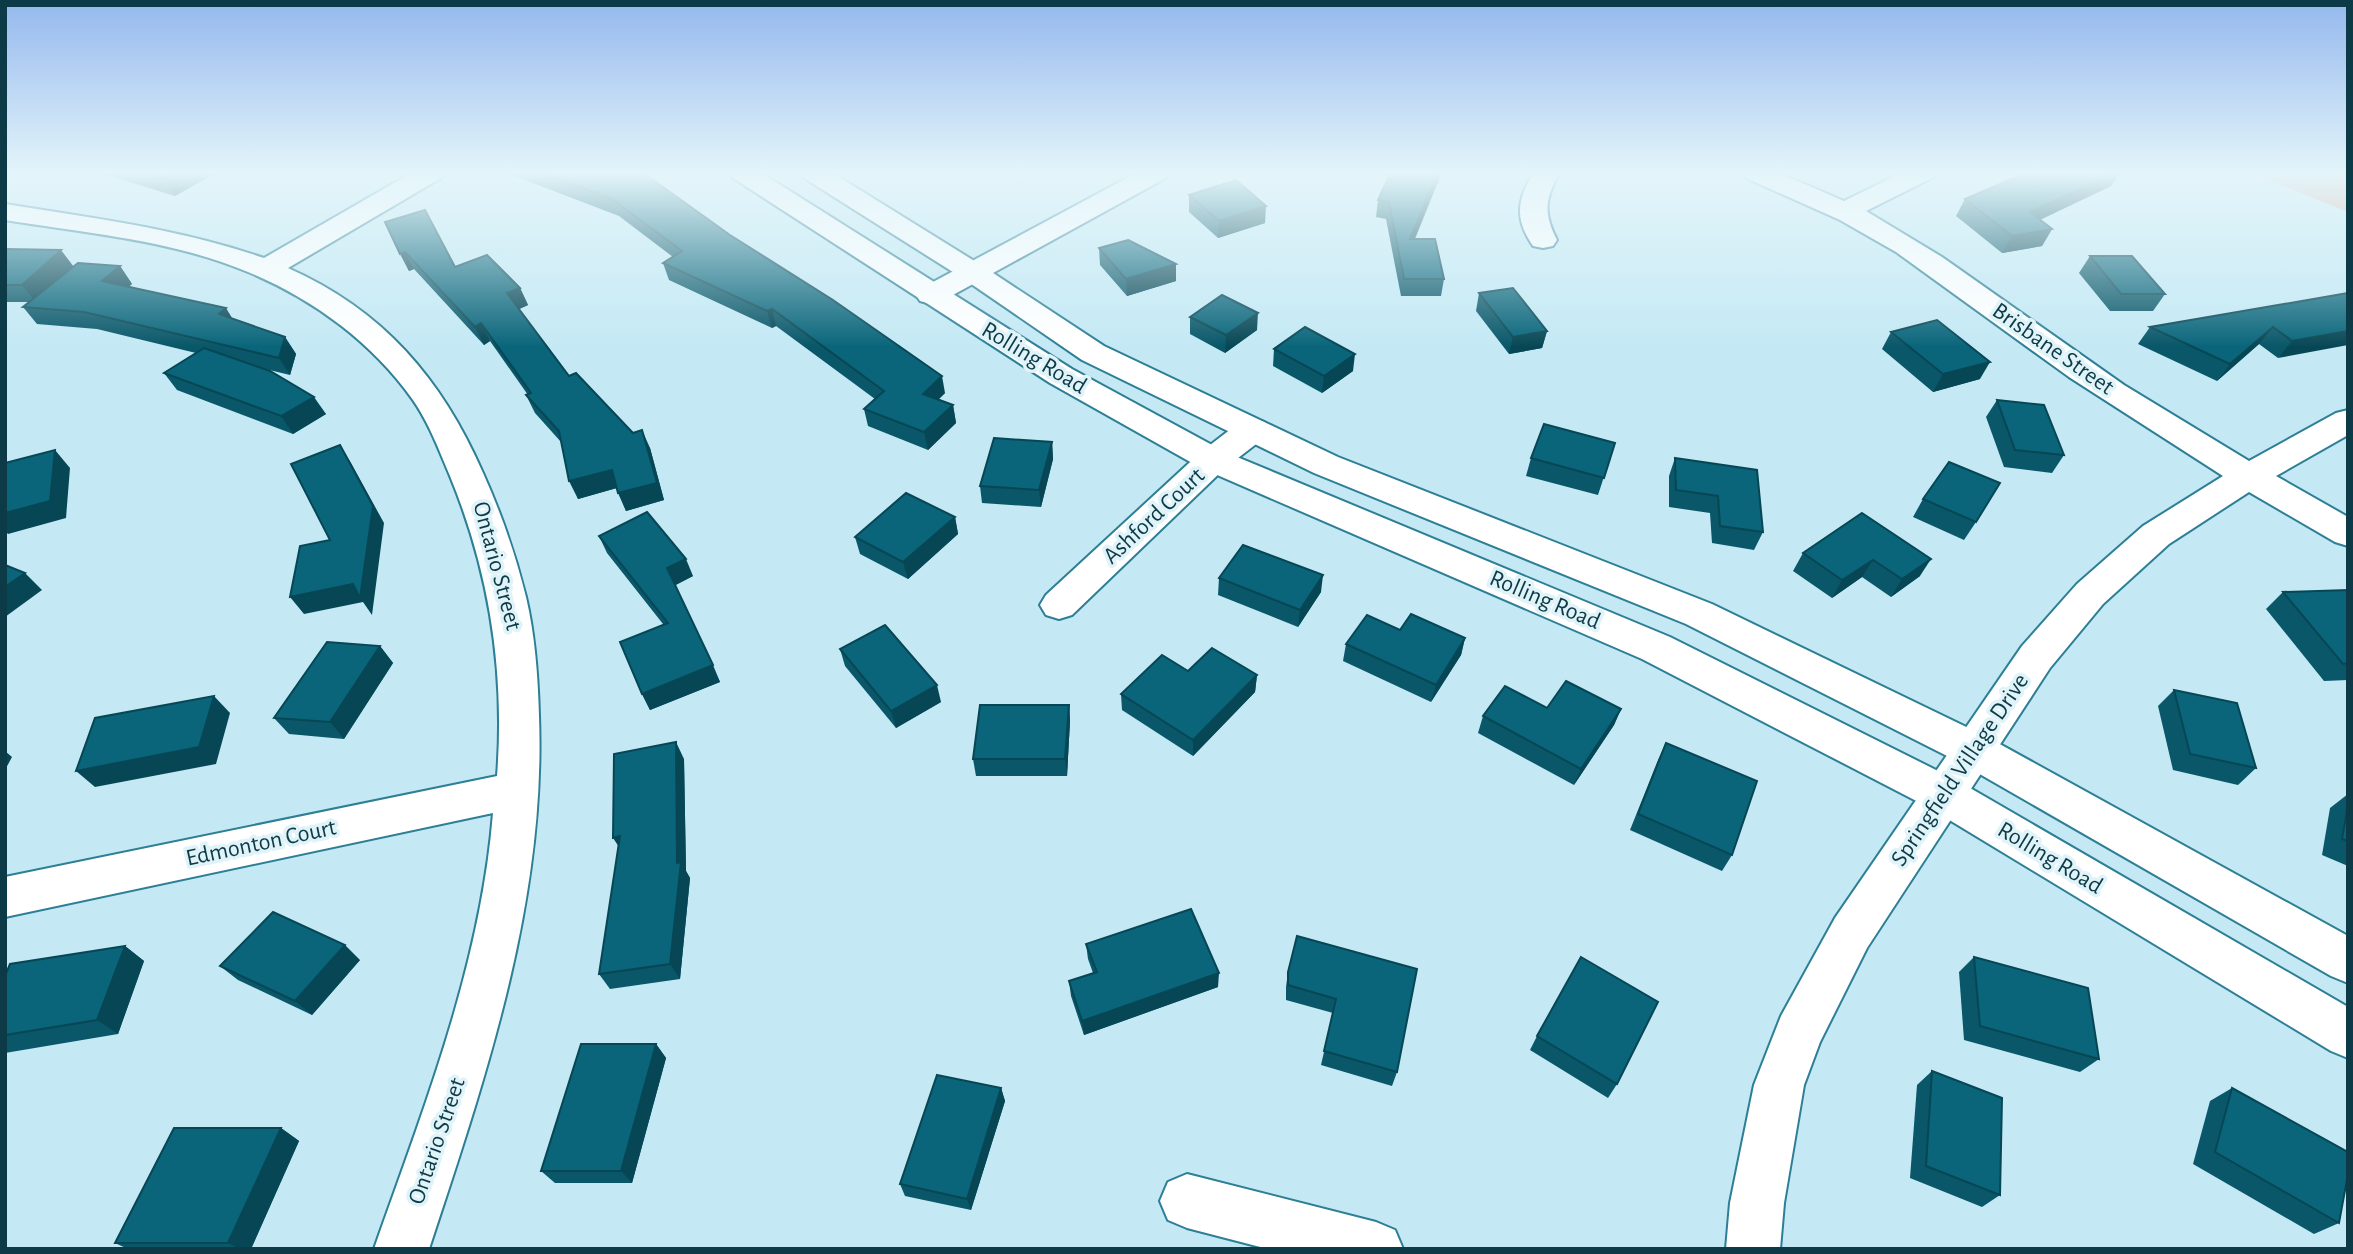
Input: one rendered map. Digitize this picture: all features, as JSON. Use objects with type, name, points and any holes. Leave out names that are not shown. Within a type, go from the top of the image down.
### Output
[{"type":"street","name":"Ontario Street","points":[[118,231],[157,237],[266,269],[332,305],[360,325],[399,363],[437,411],[478,493],[508,590],[519,658],[521,730],[508,875],[467,1055],[401,1249]]},
{"type":"street","points":[[266,269],[332,231]]},
{"type":"street","name":"Rolling Road","points":[[832,231],[1061,376],[1213,460],[1656,648],[1943,794],[2348,1034]]},
{"type":"street","name":"Rolling Road","points":[[906,231],[1093,353],[1326,465],[1699,614],[1972,749],[2348,961]]},
{"type":"street","points":[[931,295],[1051,231]]},
{"type":"street","points":[[1538,231],[1543,240]]},
{"type":"street","name":"Brisbane Street","points":[[1878,231],[1924,258],[2080,370],[2248,477],[2348,533]]},
{"type":"street","name":"Springfield Village Drive","points":[[1753,1249],[1757,1203],[1779,1085],[1798,1033],[1851,933],[2036,657],[2090,594],[2156,535],[2248,477],[2348,421]]},
{"type":"street","name":"Ashford Court","points":[[1059,605],[1213,460],[1252,430]]},
{"type":"street","name":"Edmonton Court","points":[[5,897],[516,790]]},
{"type":"street","points":[[1187,1201],[1376,1249]]},
{"type":"building","points":[[389,231],[436,231],[455,267],[487,255],[520,288],[507,293],[569,376],[576,373],[633,433],[642,430],[657,483],[618,493],[612,470],[569,481],[559,431],[526,395],[531,393],[481,323],[475,327],[405,252],[400,254]]},
{"type":"building","points":[[654,231],[724,231],[833,300],[942,376],[923,394],[953,405],[924,432],[864,409],[884,391],[772,309],[767,311],[663,263],[682,251]]},
{"type":"building","points":[[1395,231],[1414,231],[1410,239],[1435,239],[1444,279],[1404,279]]},
{"type":"building","points":[[2005,231],[2043,231],[2012,236]]},
{"type":"building","points":[[1128,240],[1176,264],[1126,279],[1099,248]]},
{"type":"building","points":[[5,249],[61,250],[22,285],[5,285]]},
{"type":"building","points":[[2090,256],[2132,256],[2165,294],[2121,294]]},
{"type":"building","points":[[78,263],[120,266],[102,281],[226,308],[219,314],[285,337],[279,358],[84,312],[23,307]]},
{"type":"building","points":[[1513,288],[1547,331],[1513,337],[1479,293]]},
{"type":"building","points":[[2348,293],[2348,331],[2292,341],[2273,327],[2230,364],[2150,327]]},
{"type":"building","points":[[1222,295],[1258,313],[1226,335],[1190,317]]},
{"type":"building","points":[[1937,320],[1990,362],[1943,374],[1891,332]]},
{"type":"building","points":[[1305,327],[1355,354],[1324,376],[1274,349]]},
{"type":"building","points":[[204,348],[270,371],[314,397],[281,416],[164,373]]},
{"type":"building","points":[[1997,400],[2044,405],[2064,455],[2015,450]]},
{"type":"building","points":[[1544,424],[1615,443],[1604,478],[1531,458]]},
{"type":"building","points":[[994,438],[1052,442],[1039,490],[980,486]]},
{"type":"building","points":[[340,445],[373,506],[360,598],[353,584],[290,597],[300,546],[330,540],[291,464]]},
{"type":"building","points":[[55,450],[50,501],[5,513],[5,463]]},
{"type":"building","points":[[1675,458],[1757,470],[1763,532],[1720,526],[1718,496],[1676,490]]},
{"type":"building","points":[[1949,462],[2000,483],[1976,522],[1923,499]]},
{"type":"building","points":[[906,493],[955,517],[903,562],[855,537]]},
{"type":"building","points":[[647,512],[686,559],[667,568],[713,665],[642,694],[620,642],[668,623],[599,536]]},
{"type":"building","points":[[1862,513],[1931,559],[1902,579],[1873,560],[1842,580],[1803,553]]},
{"type":"building","points":[[1243,545],[1323,575],[1300,610],[1219,578]]},
{"type":"building","points":[[5,565],[25,573],[5,587]]},
{"type":"building","points":[[2348,590],[2348,663],[2343,664],[2283,592]]},
{"type":"building","points":[[1411,614],[1465,638],[1436,685],[1346,644],[1367,615],[1400,630]]},
{"type":"building","points":[[885,625],[937,685],[891,711],[840,649]]},
{"type":"building","points":[[327,642],[380,646],[330,722],[274,718]]},
{"type":"building","points":[[1212,648],[1257,675],[1193,740],[1121,694],[1162,655],[1188,671]]},
{"type":"building","points":[[1566,681],[1621,709],[1581,769],[1483,716],[1505,686],[1547,708]]},
{"type":"building","points":[[2174,690],[2237,703],[2256,768],[2190,754]]},
{"type":"building","points":[[214,696],[199,747],[76,771],[95,718]]},
{"type":"building","points":[[980,705],[1069,705],[1065,759],[973,759]]},
{"type":"building","points":[[676,742],[677,863],[681,862],[670,964],[599,974],[620,836],[613,838],[614,754]]},
{"type":"building","points":[[1666,743],[1757,781],[1732,855],[1638,814]]},
{"type":"building","points":[[2348,805],[2348,841],[2342,839]]},
{"type":"building","points":[[1191,909],[1219,973],[1082,1021],[1069,981],[1097,972],[1086,944]]},
{"type":"building","points":[[273,912],[345,945],[295,1001],[220,966]]},
{"type":"building","points":[[1297,936],[1417,969],[1397,1072],[1324,1051],[1336,999],[1288,985],[1288,972]]},
{"type":"building","points":[[125,946],[97,1020],[5,1035],[5,976],[10,964]]},
{"type":"building","points":[[1581,957],[1658,1002],[1617,1084],[1537,1036]]},
{"type":"building","points":[[1974,957],[2088,988],[2099,1059],[1980,1026]]},
{"type":"building","points":[[581,1044],[656,1044],[621,1171],[541,1171]]},
{"type":"building","points":[[1932,1071],[2002,1098],[2000,1195],[1926,1166]]},
{"type":"building","points":[[937,1075],[1001,1088],[967,1199],[900,1184]]},
{"type":"building","points":[[2232,1088],[2348,1152],[2348,1174],[2339,1223],[2215,1152]]},
{"type":"building","points":[[174,1128],[281,1128],[228,1243],[115,1243]]}]
